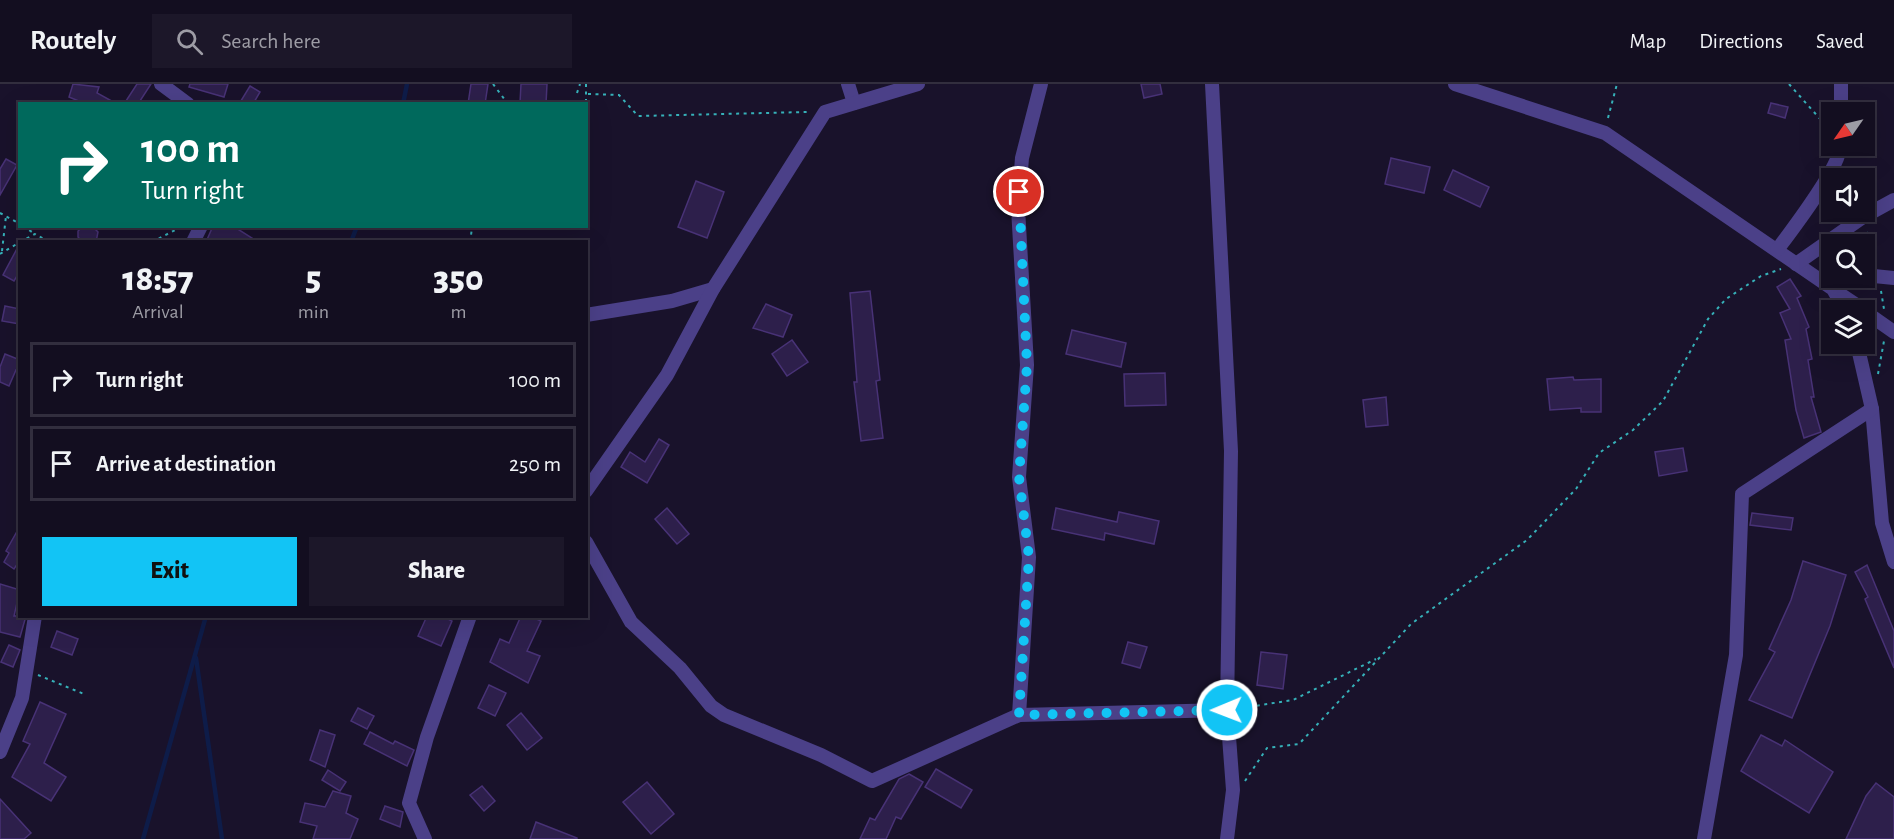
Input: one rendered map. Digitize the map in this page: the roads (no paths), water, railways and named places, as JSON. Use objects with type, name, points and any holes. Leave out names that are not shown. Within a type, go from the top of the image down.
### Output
[{"type":"street","points":[[848,84],[854,103]]},
{"type":"street","points":[[588,488],[667,375],[713,289],[825,112],[918,84]]},
{"type":"street","points":[[1019,715],[1029,557],[1019,477],[1027,365],[1018,208],[1022,158],[1041,84]]},
{"type":"street","points":[[1212,84],[1231,451],[1227,710],[1233,790],[1227,839]]},
{"type":"street","points":[[1455,84],[1605,133],[1848,300]]},
{"type":"street","points":[[1841,84],[1841,102]]},
{"type":"street","points":[[167,86],[186,102]]},
{"type":"street","points":[[1777,250],[1840,156]]},
{"type":"street","points":[[1802,268],[1863,217],[1894,200]]},
{"type":"street","points":[[1802,268],[1821,271]]},
{"type":"street","points":[[1875,276],[1894,278]]},
{"type":"street","points":[[588,315],[672,301],[713,289]]},
{"type":"street","points":[[1833,289],[1839,300]]},
{"type":"street","points":[[1875,319],[1894,332]]},
{"type":"street","points":[[1859,354],[1872,409],[1882,523],[1894,562]]},
{"type":"street","points":[[1704,839],[1736,655],[1742,494],[1872,409]]},
{"type":"street","points":[[588,546],[631,622],[680,668],[711,706],[734,720],[821,755],[872,781],[1019,715],[1227,710]]},
{"type":"street","points":[[0,752],[22,698],[35,618]]},
{"type":"street","points":[[425,839],[409,803],[427,737],[469,618]]},
{"type":"waterway","points":[[403,102],[407,84]]},
{"type":"waterway","points":[[352,240],[356,228]]},
{"type":"waterway","points":[[143,839],[205,618]]},
{"type":"waterway","points":[[196,658],[222,839]]}]
